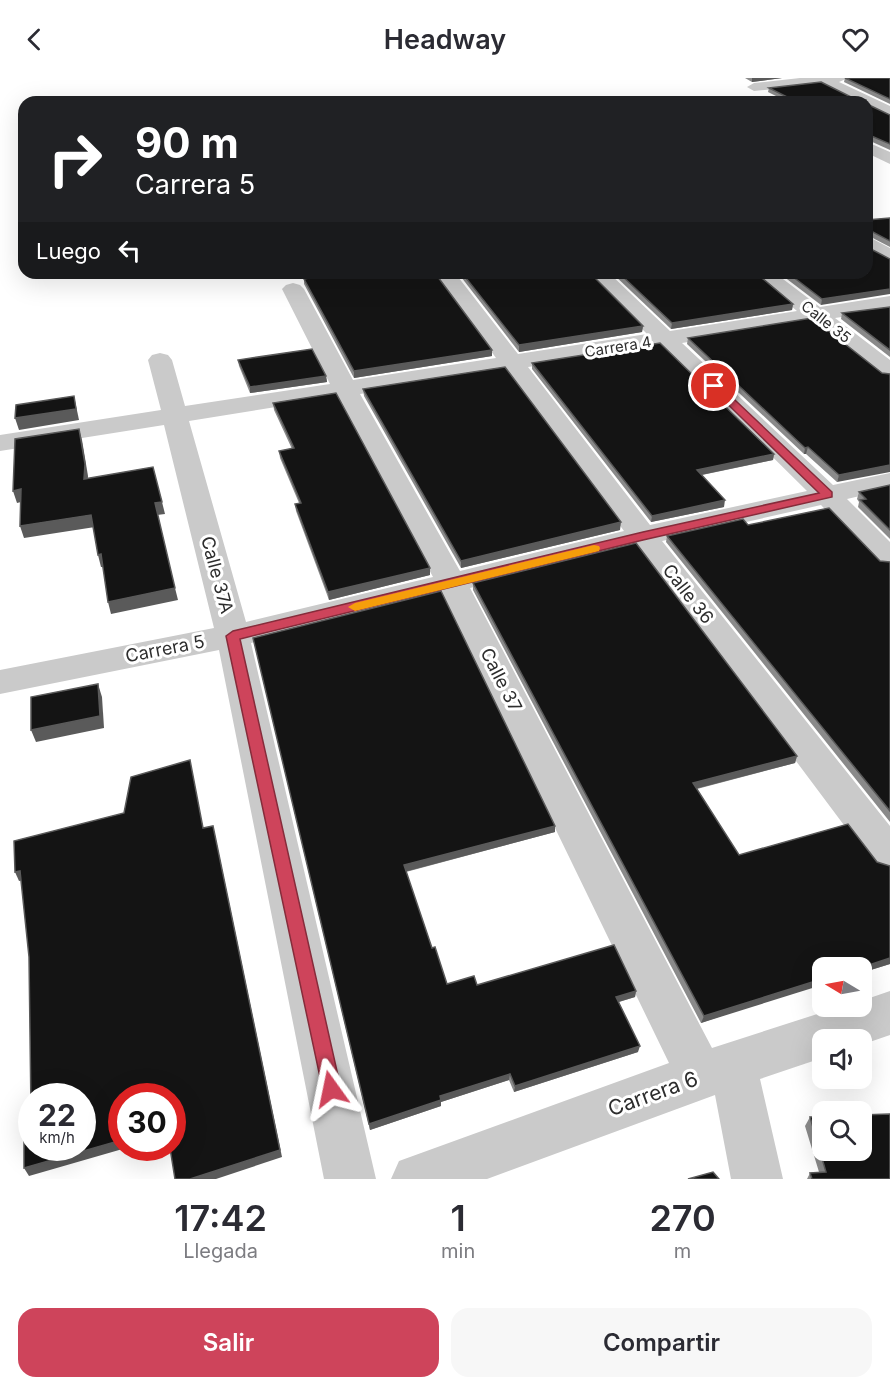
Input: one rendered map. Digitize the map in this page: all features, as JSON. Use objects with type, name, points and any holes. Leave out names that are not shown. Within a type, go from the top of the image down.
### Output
[{"type":"street","points":[[737,78],[771,96]]},
{"type":"street","points":[[754,87],[841,78]]},
{"type":"street","points":[[821,79],[857,96]]},
{"type":"street","points":[[873,104],[890,112]]},
{"type":"street","points":[[873,150],[890,159]]},
{"type":"street","points":[[873,247],[890,257]]},
{"type":"street","name":"Calle 36","points":[[449,279],[890,856]]},
{"type":"street","points":[[603,279],[828,495],[890,559]]},
{"type":"street","name":"Calle 35","points":[[770,279],[890,372]]},
{"type":"street","name":"Calle 37","points":[[293,289],[717,1071],[757,1179]]},
{"type":"street","name":"Carrera 4","points":[[0,443],[890,303]]},
{"type":"street","name":"Calle 37A","points":[[160,360],[233,636],[351,1179]]},
{"type":"street","name":"Carrera 5","points":[[0,682],[233,636],[643,536],[890,481]]},
{"type":"street","name":"Carrera 6","points":[[417,1179],[717,1071],[890,1013]]},
{"type":"building","points":[[845,78],[890,78],[890,99]]},
{"type":"building","points":[[821,82],[849,96],[785,96],[769,88]]},
{"type":"building","points":[[873,107],[890,115],[890,144],[873,137]]},
{"type":"building","points":[[890,218],[890,241],[873,232],[873,219]]},
{"type":"building","points":[[873,250],[890,259],[890,289],[822,299],[796,279],[873,279]]},
{"type":"building","points":[[304,279],[439,279],[492,350],[354,371]]},
{"type":"building","points":[[467,279],[596,279],[643,326],[519,345]]},
{"type":"building","points":[[625,279],[763,279],[793,304],[672,323]]},
{"type":"building","points":[[890,307],[890,350],[842,313]]},
{"type":"building","points":[[812,318],[882,373],[890,374],[890,465],[839,475],[808,447],[805,448],[688,338]]},
{"type":"building","points":[[660,343],[774,454],[697,470],[725,500],[652,516],[532,363]]},
{"type":"building","points":[[312,349],[326,376],[250,387],[238,360]]},
{"type":"building","points":[[505,367],[621,522],[461,561],[363,389]]},
{"type":"building","points":[[336,393],[430,568],[328,592],[295,504],[301,503],[279,451],[294,448],[273,403]]},
{"type":"building","points":[[74,396],[76,409],[15,418],[16,405]]},
{"type":"building","points":[[79,429],[85,464],[84,479],[153,467],[162,502],[155,503],[175,588],[108,602],[101,554],[98,555],[91,515],[20,526],[21,489],[13,491],[15,439]]},
{"type":"building","points":[[890,485],[890,530],[860,500],[866,499],[859,492]]},
{"type":"building","points":[[829,508],[880,561],[890,562],[890,811],[667,536],[743,519],[748,525]]},
{"type":"building","points":[[636,543],[797,756],[693,783],[739,855],[848,824],[877,862],[890,866],[890,958],[872,964],[872,957],[812,957],[812,982],[704,1016],[473,583]]},
{"type":"building","points":[[441,591],[555,826],[404,865],[432,948],[435,947],[447,984],[474,976],[477,985],[614,945],[636,991],[616,997],[640,1046],[515,1086],[510,1074],[440,1096],[441,1100],[369,1124],[253,638]]},
{"type":"building","points":[[98,684],[100,716],[31,730],[31,697]]},
{"type":"building","points":[[190,760],[203,828],[213,826],[280,1150],[190,1179],[175,1179],[172,1161],[186,1161],[186,1083],[108,1083],[108,1144],[96,1147],[96,1083],[31,1083],[29,957],[20,871],[15,872],[14,841],[124,813],[131,777]]},
{"type":"building","points":[[890,1114],[890,1179],[812,1179],[810,1173],[826,1172],[823,1161],[872,1161],[872,1115]]},
{"type":"building","points":[[24,1161],[48,1161],[24,1168]]},
{"type":"building","points":[[713,1172],[719,1179],[688,1179]]},
{"type":"slow traffic","points":[[355,607],[594,548]]},
{"type":"route","points":[[331,1089],[233,636],[643,536],[828,495],[714,386]]}]
